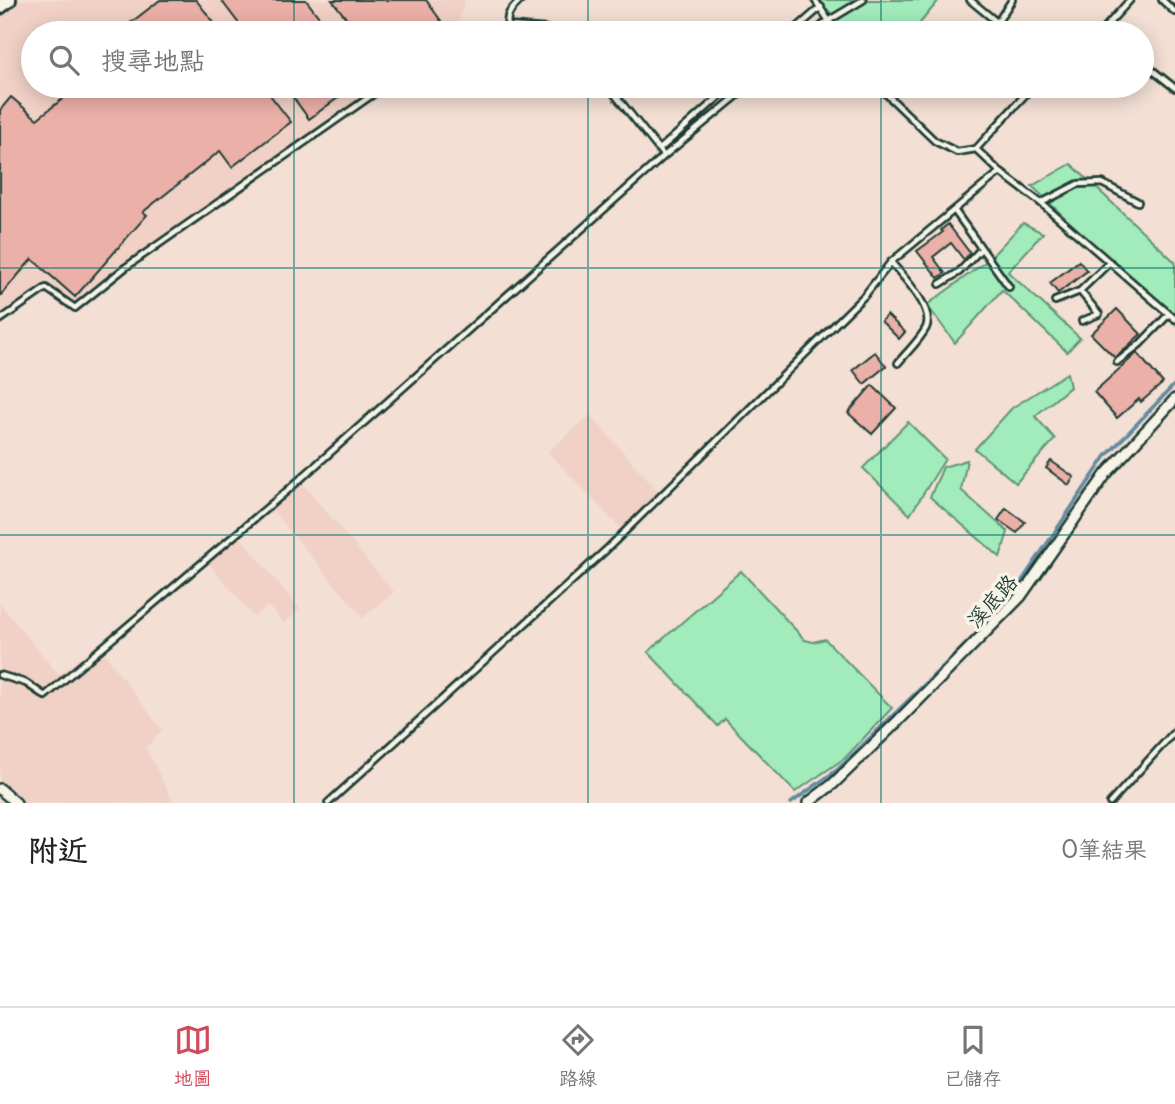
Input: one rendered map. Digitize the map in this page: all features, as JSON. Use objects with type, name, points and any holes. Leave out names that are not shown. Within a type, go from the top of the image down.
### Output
[{"type":"street","points":[[0,7],[9,0]]},
{"type":"street","name":"溪底路","points":[[808,803],[833,784],[898,721],[1021,596],[1106,474],[1175,400]]},
{"type":"street","points":[[0,789],[16,803]]},
{"type":"lane","points":[[506,21],[510,10],[521,0]]},
{"type":"lane","points":[[814,0],[828,21],[863,0]]},
{"type":"lane","points":[[970,0],[995,21]]},
{"type":"lane","points":[[998,21],[1012,0]]},
{"type":"lane","points":[[1113,21],[1130,0]]},
{"type":"lane","points":[[1162,0],[1175,12]]},
{"type":"lane","points":[[804,21],[821,7]]},
{"type":"lane","points":[[1154,71],[1175,88]]},
{"type":"lane","points":[[0,320],[46,288],[75,308],[126,267],[368,98]]},
{"type":"lane","points":[[618,98],[664,156]]},
{"type":"lane","points":[[660,149],[717,98]]},
{"type":"lane","points":[[0,675],[26,683],[44,696],[288,490],[664,156],[734,98]]},
{"type":"lane","points":[[890,98],[935,141],[957,152],[976,149],[1022,98]]},
{"type":"lane","points":[[976,149],[1175,319]]},
{"type":"lane","points":[[328,803],[606,550],[846,315],[891,261],[1000,172]]},
{"type":"lane","points":[[1041,203],[1079,184],[1102,183],[1138,202]]},
{"type":"lane","points":[[954,210],[1009,287]]},
{"type":"lane","points":[[940,284],[959,272],[981,248]]},
{"type":"lane","points":[[891,261],[928,313],[926,327],[898,363]]},
{"type":"lane","points":[[1055,301],[1080,291],[1110,262]]},
{"type":"lane","points":[[1080,291],[1099,314],[1082,321]]},
{"type":"lane","points":[[1117,362],[1140,344],[1169,314]]},
{"type":"lane","points":[[1110,803],[1175,731]]},
{"type":"shaded area","points":[[0,0],[465,0],[459,21],[21,21],[21,98],[368,98],[169,236],[72,308],[44,284],[0,319]]},
{"type":"shaded area","points":[[590,415],[659,492],[622,530],[548,452]]},
{"type":"shaded area","points":[[297,477],[394,592],[363,618],[265,501]]},
{"type":"shaded area","points":[[235,531],[300,609],[284,624],[268,606],[254,617],[206,560]]},
{"type":"shaded area","points":[[0,604],[59,675],[97,644],[162,730],[146,748],[172,800],[169,803],[0,803]]},
{"type":"green space","points":[[819,0],[939,0],[922,21],[837,21]]},
{"type":"green space","points":[[1071,164],[1175,262],[1175,324],[1032,186]]},
{"type":"green space","points":[[1023,223],[1043,233],[1008,272],[1080,338],[1067,352],[1002,290],[955,343],[927,305],[988,260]]},
{"type":"green space","points":[[1067,373],[1070,387],[1035,416],[1055,439],[1016,483],[975,449],[1012,408]]},
{"type":"green space","points":[[908,422],[945,459],[910,515],[863,468]]},
{"type":"green space","points":[[967,460],[961,490],[1008,532],[1000,557],[930,497],[943,467]]},
{"type":"green space","points":[[741,571],[805,640],[813,642],[825,639],[892,708],[845,758],[795,792],[725,719],[718,726],[648,652]]},
{"type":"building","points":[[160,0],[196,0],[213,21],[133,21]]},
{"type":"building","points":[[221,0],[306,0],[322,21],[237,21]]},
{"type":"building","points":[[332,0],[426,0],[441,21],[349,21]]},
{"type":"building","points":[[11,97],[37,119],[64,98],[272,98],[291,122],[232,167],[220,151],[143,212],[147,215],[75,297],[32,259],[0,296],[0,110]]},
{"type":"building","points":[[294,98],[338,98],[309,119]]},
{"type":"building","points":[[948,224],[970,253],[964,260],[951,243],[933,257],[945,273],[938,278],[917,251],[943,232],[941,230]]},
{"type":"building","points":[[1079,261],[1087,271],[1058,293],[1050,283]]},
{"type":"building","points":[[1117,309],[1141,334],[1115,358],[1091,334]]},
{"type":"building","points":[[887,315],[905,332],[899,339],[881,321]]},
{"type":"building","points":[[875,352],[886,366],[864,384],[853,370]]},
{"type":"building","points":[[1137,353],[1163,383],[1117,418],[1094,392]]},
{"type":"building","points":[[872,385],[896,408],[872,434],[848,413]]},
{"type":"building","points":[[1051,461],[1074,477],[1069,485],[1046,468]]},
{"type":"building","points":[[1006,508],[1025,522],[1017,533],[998,520]]},
{"type":"waterway","points":[[791,803],[837,770],[977,633],[1013,594],[1106,456],[1175,384]]}]
